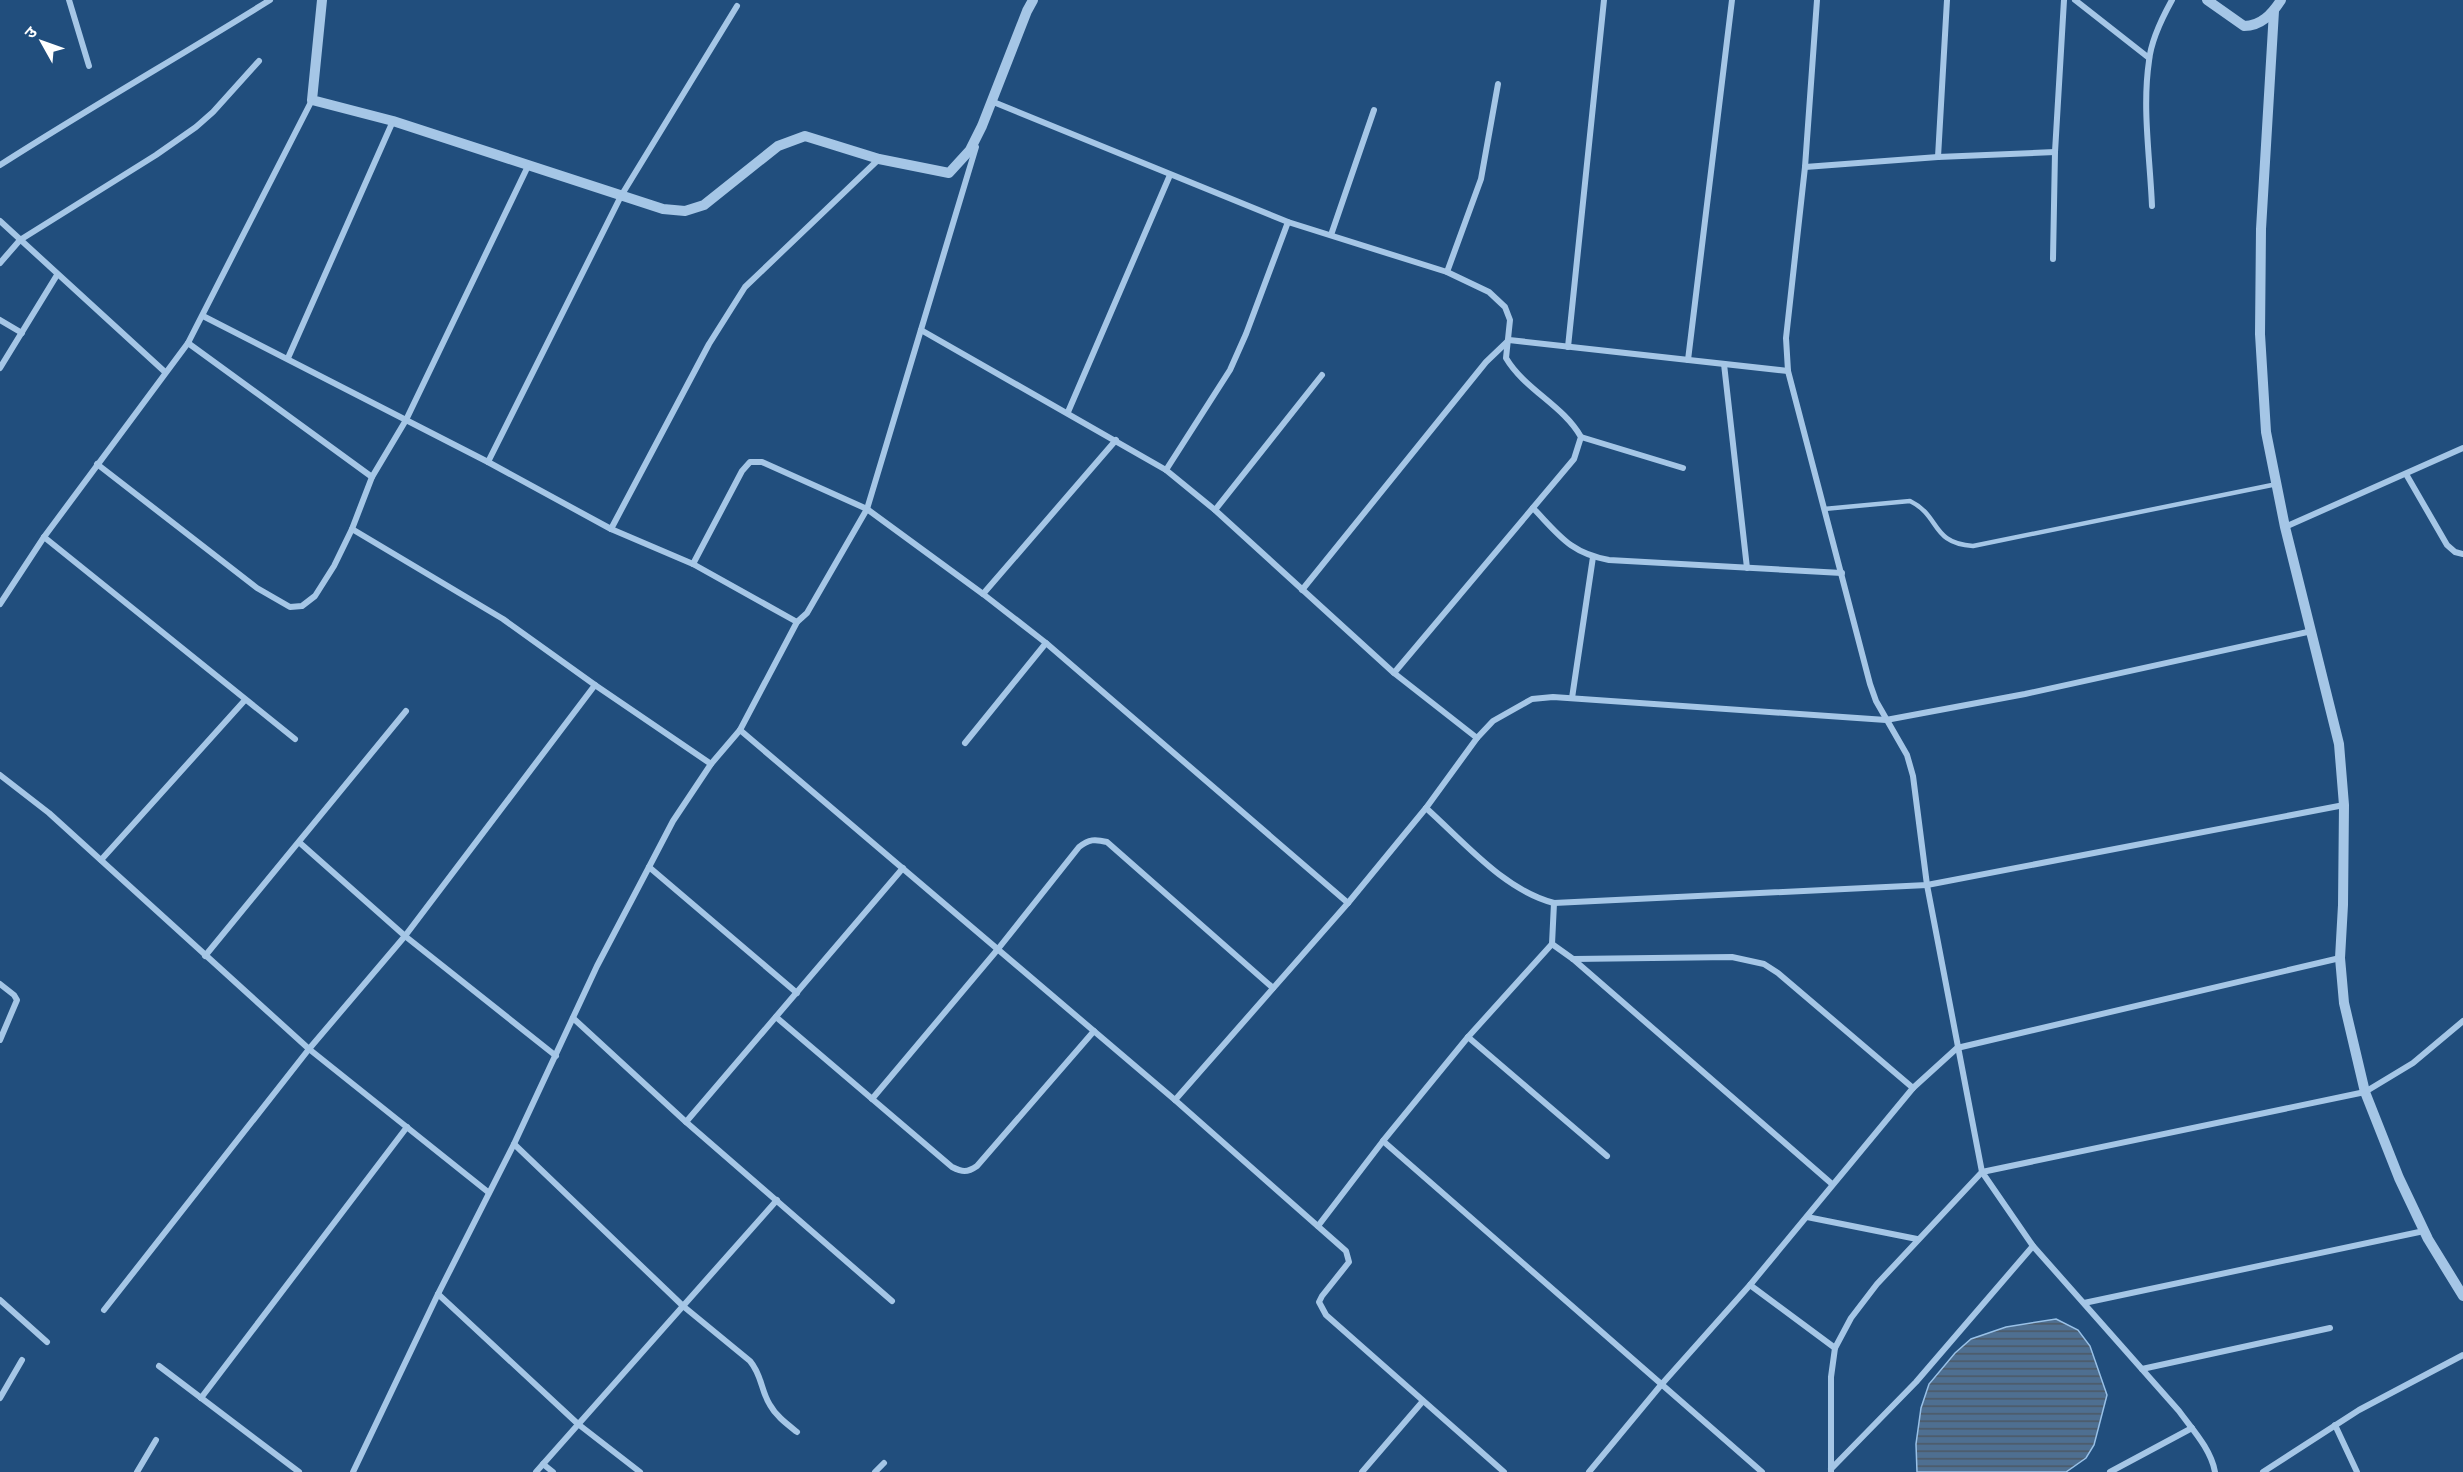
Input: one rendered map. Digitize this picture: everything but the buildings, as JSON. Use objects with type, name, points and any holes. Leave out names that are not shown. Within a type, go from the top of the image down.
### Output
[{"type":"street","points":[[69,0],[89,66]]},
{"type":"street","points":[[0,165],[104,99],[145,77],[270,0]]},
{"type":"street","points":[[0,604],[44,537],[188,343],[312,100],[322,0]]},
{"type":"street","points":[[353,1472],[488,1192],[514,1144],[573,1017],[673,820],[711,764],[740,730],[797,622],[807,613],[867,509],[982,126],[1033,0]]},
{"type":"street","points":[[1568,347],[1604,0]]},
{"type":"street","points":[[1688,360],[1732,0]]},
{"type":"street","points":[[1817,0],[1805,167],[1786,338],[1788,371],[1795,405],[1842,573],[1864,666],[1876,701],[1907,755],[1913,776],[1927,885],[1982,1172],[2033,1246],[2192,1428],[2213,1463],[2215,1472]]},
{"type":"street","points":[[1938,157],[1947,0]]},
{"type":"street","points":[[2053,259],[2055,153],[2064,0]]},
{"type":"street","points":[[2075,0],[2149,58]]},
{"type":"street","points":[[2152,206],[2147,86],[2149,58],[2164,14],[2172,0]]},
{"type":"street","points":[[2207,0],[2244,26],[2257,25],[2274,11],[2281,0]]},
{"type":"street","points":[[488,462],[621,196],[737,6]]},
{"type":"street","points":[[2274,11],[2261,229],[2260,334],[2266,432],[2285,527],[2339,744],[2344,805],[2340,958],[2344,1003],[2365,1092],[2399,1178],[2424,1231],[2463,1296]]},
{"type":"street","points":[[0,262],[20,240],[175,143],[213,112],[260,61]]},
{"type":"street","points":[[1447,272],[1481,179],[1498,84]]},
{"type":"street","points":[[312,100],[393,121],[663,209],[685,211],[704,205],[778,146],[805,136],[879,159],[949,173],[970,150],[982,126]]},
{"type":"street","points":[[991,101],[1288,222],[1447,272],[1489,292],[1505,307],[1510,320],[1506,358],[1512,369],[1574,424],[1581,437],[1683,468]]},
{"type":"street","points":[[1331,234],[1374,110]]},
{"type":"street","points":[[288,358],[393,121]]},
{"type":"street","points":[[1805,167],[1938,157],[2055,153]]},
{"type":"street","points":[[611,529],[709,344],[745,287],[879,159]]},
{"type":"street","points":[[97,464],[257,588],[290,607],[302,606],[315,596],[333,566],[352,529],[372,477],[406,420],[529,164]]},
{"type":"street","points":[[1068,412],[1170,175]]},
{"type":"street","points":[[0,221],[165,372]]},
{"type":"street","points":[[1166,470],[1230,369],[1246,334],[1288,222]]},
{"type":"street","points":[[0,368],[57,275]]},
{"type":"street","points":[[202,316],[488,462],[611,529],[693,564],[797,622]]},
{"type":"street","points":[[0,320],[22,333]]},
{"type":"street","points":[[921,330],[1166,470],[1215,510],[1394,673],[1477,738]]},
{"type":"street","points":[[1509,340],[1788,371]]},
{"type":"street","points":[[1302,590],[1486,362],[1509,340]]},
{"type":"street","points":[[188,343],[372,477]]},
{"type":"street","points":[[1724,364],[1747,568]]},
{"type":"street","points":[[1215,510],[1322,375]]},
{"type":"street","points":[[1394,673],[1574,459],[1581,437]]},
{"type":"street","points":[[983,594],[1116,440]]},
{"type":"street","points":[[2285,527],[2463,448]]},
{"type":"street","points":[[693,564],[742,471],[750,462],[762,462],[867,509],[1046,643],[1348,903]]},
{"type":"street","points":[[2406,474],[2447,545],[2455,552],[2463,554]]},
{"type":"street","points":[[1533,508],[1567,543],[1579,552],[1593,557],[1609,560],[1842,573]]},
{"type":"street","points":[[352,529],[503,619],[711,764]]},
{"type":"street","points":[[44,537],[296,739]]},
{"type":"street","points":[[1572,698],[1593,557]]},
{"type":"street","points":[[1175,1100],[1348,903],[1426,808],[1477,738],[1493,721],[1532,699],[1572,698],[1886,720],[2015,696],[2312,631]]},
{"type":"street","points":[[965,743],[1046,643]]},
{"type":"street","points":[[104,1310],[309,1049],[405,936],[595,685]]},
{"type":"street","points":[[101,860],[245,700]]},
{"type":"street","points":[[205,956],[406,711]]},
{"type":"street","points":[[740,730],[1094,1030],[1346,1251],[1349,1262],[1319,1302],[1326,1315],[1504,1472]]},
{"type":"street","points":[[0,775],[49,813],[309,1049],[488,1192]]},
{"type":"street","points":[[1426,808],[1511,885],[1537,899],[1554,903],[1927,885],[2344,805]]},
{"type":"street","points":[[872,1099],[998,949],[1079,847],[1087,841],[1095,839],[1107,842],[1273,988]]},
{"type":"street","points":[[300,843],[405,936],[556,1056]]},
{"type":"street","points":[[649,867],[796,993]]},
{"type":"street","points":[[686,1122],[903,868]]},
{"type":"street","points":[[1318,1226],[1383,1141],[1468,1037],[1552,944],[1554,903]]},
{"type":"street","points":[[1552,944],[1573,959],[1832,1184]]},
{"type":"street","points":[[1573,959],[1732,957],[1764,964],[1778,973],[1913,1088]]},
{"type":"street","points":[[1589,1472],[1661,1385],[1750,1285],[1913,1088],[1957,1048],[2340,958]]},
{"type":"street","points":[[0,984],[14,995],[16,1000],[0,1040]]},
{"type":"street","points":[[573,1017],[686,1122],[892,1301]]},
{"type":"street","points":[[776,1017],[952,1167],[961,1172],[968,1172],[977,1166],[1094,1030]]},
{"type":"street","points":[[1831,1471],[1831,1377],[1835,1348],[1851,1318],[1870,1293],[1917,1239],[1982,1172],[2365,1092],[2413,1063],[2463,1021]]},
{"type":"street","points":[[1468,1037],[1606,1156]]},
{"type":"street","points":[[201,1398],[408,1128]]},
{"type":"street","points":[[1383,1141],[1762,1472]]},
{"type":"street","points":[[514,1144],[683,1306],[750,1361],[757,1370],[769,1405],[797,1432]]},
{"type":"street","points":[[536,1472],[777,1200]]},
{"type":"street","points":[[1807,1217],[1917,1239]]},
{"type":"street","points":[[2084,1303],[2424,1231]]},
{"type":"street","points":[[1831,1471],[1916,1382],[2033,1246]]},
{"type":"street","points":[[1750,1285],[1835,1348]]},
{"type":"street","points":[[438,1294],[578,1424],[640,1472]]},
{"type":"street","points":[[0,1300],[46,1342]]},
{"type":"street","points":[[2142,1369],[2330,1328]]},
{"type":"street","points":[[2263,1472],[2335,1425],[2463,1355]]},
{"type":"street","points":[[0,1398],[22,1360]]},
{"type":"street","points":[[159,1366],[299,1472]]},
{"type":"street","points":[[1362,1472],[1423,1401]]},
{"type":"street","points":[[2335,1425],[2357,1472]]},
{"type":"street","points":[[2110,1472],[2192,1428]]},
{"type":"street","points":[[137,1472],[156,1440]]},
{"type":"street","points":[[874,1472],[884,1463]]},
{"type":"street","points":[[543,1464],[552,1472]]},
{"type":"lane","points":[[1824,509],[1910,501],[1921,506],[1948,541],[1973,546],[2277,484]]},
{"type":"water","points":[[2056,1319],[2078,1330],[2090,1346],[2107,1395],[2094,1445],[2086,1458],[2066,1472],[1917,1472],[1916,1444],[1921,1408],[1929,1384],[1955,1353],[1971,1339],[2006,1327]]}]
